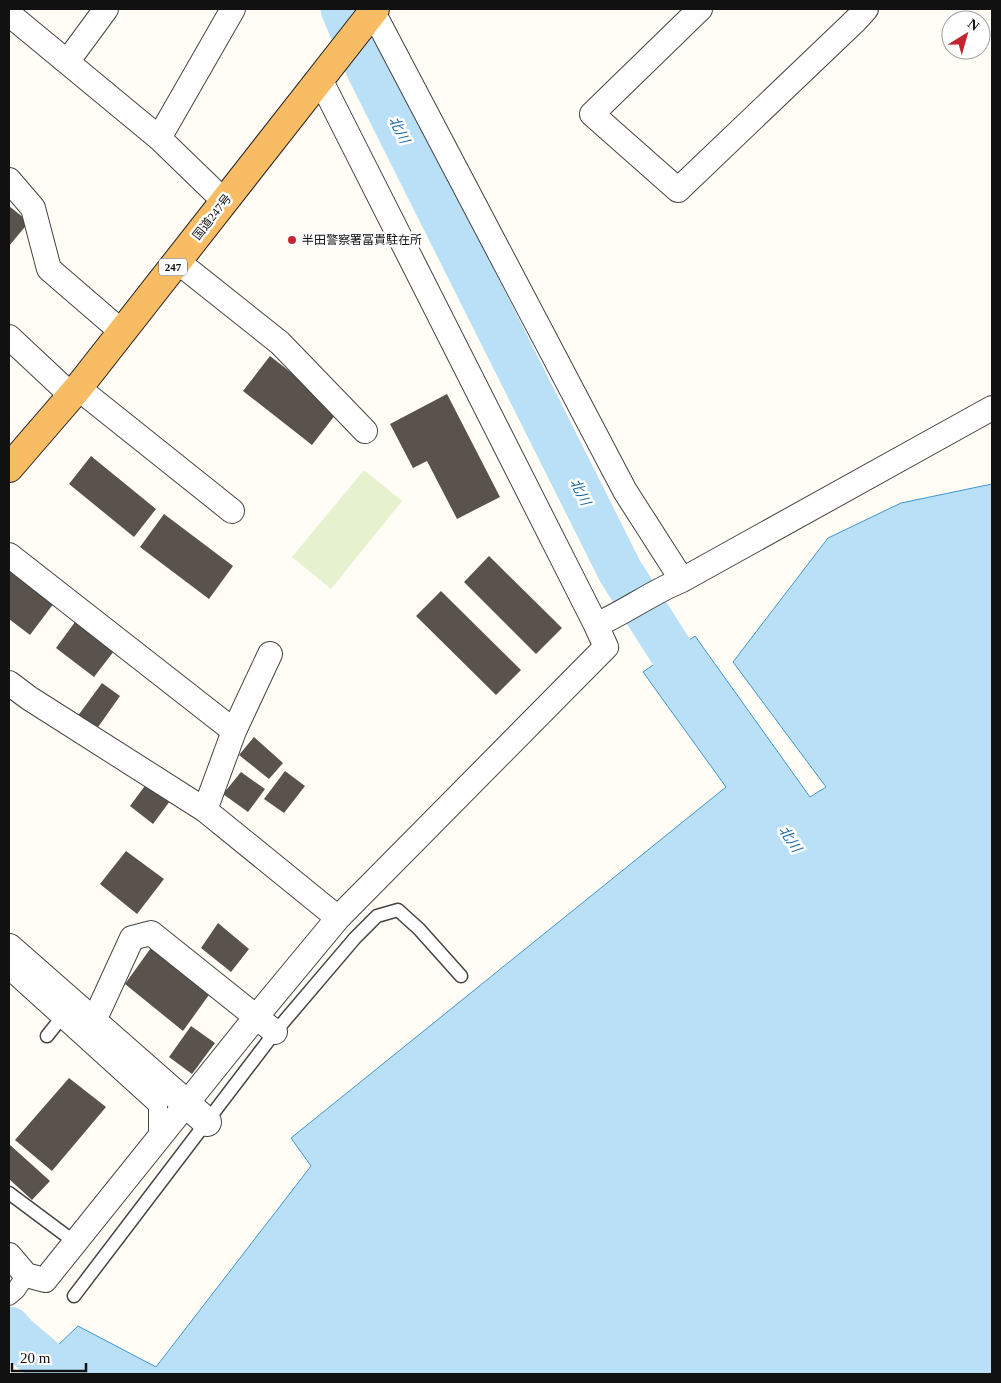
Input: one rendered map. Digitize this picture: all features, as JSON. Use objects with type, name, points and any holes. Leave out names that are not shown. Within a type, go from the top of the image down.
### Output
[{"type":"highway","name":"国道247号","points":[[11,459],[75,392],[374,10]]},
{"type":"street","points":[[67,62],[106,9]]},
{"type":"street","points":[[158,138],[233,9]]},
{"type":"street","points":[[700,9],[592,114],[678,190],[866,9]]},
{"type":"street","points":[[374,10],[672,584]]},
{"type":"street","points":[[22,16],[67,62],[158,138],[224,201]]},
{"type":"street","points":[[9,1255],[26,1275],[45,1280],[338,918],[606,647],[326,71]]},
{"type":"street","points":[[9,180],[33,208],[50,269],[122,332]]},
{"type":"street","points":[[177,261],[280,343],[365,430]]},
{"type":"street","points":[[9,337],[75,392],[232,510]]},
{"type":"street","points":[[596,625],[618,615],[992,408]]},
{"type":"street","points":[[9,554],[234,731]]},
{"type":"street","points":[[205,810],[234,731],[270,654]]},
{"type":"street","points":[[9,683],[29,698],[205,810],[338,918]]},
{"type":"street","points":[[93,1023],[132,938],[151,933],[275,1032]]},
{"type":"street","points":[[9,948],[66,1011],[158,1105],[158,1141]]},
{"type":"street","points":[[9,970],[66,1011],[93,1023],[207,1122]]},
{"type":"street","points":[[9,1296],[16,1290],[26,1275]]},
{"type":"lane","points":[[74,1296],[275,1032],[376,916],[398,910],[419,929],[461,976]]},
{"type":"lane","points":[[47,1036],[66,1011]]},
{"type":"lane","points":[[9,1192],[76,1243]]},
{"type":"green space","points":[[364,470],[402,501],[331,589],[292,557]]},
{"type":"water","points":[[992,484],[992,1374],[38,1374],[32,1370],[78,1326],[156,1367],[311,1166],[291,1138],[726,787],[643,672],[695,636],[810,797],[826,787],[733,662],[828,538],[901,503]]},
{"type":"building","points":[[9,206],[29,222],[9,246]]},
{"type":"building","points":[[270,356],[339,410],[312,445],[243,391]]},
{"type":"building","points":[[447,394],[500,497],[457,519],[427,461],[413,468],[390,424]]},
{"type":"building","points":[[91,456],[156,509],[134,537],[69,484]]},
{"type":"building","points":[[164,514],[233,566],[209,599],[140,547]]},
{"type":"building","points":[[489,556],[562,628],[536,654],[464,582]]},
{"type":"building","points":[[9,566],[54,603],[30,635],[9,619]]},
{"type":"building","points":[[441,591],[521,670],[496,695],[416,616]]},
{"type":"building","points":[[75,622],[114,651],[94,677],[56,648]]},
{"type":"building","points":[[102,683],[120,696],[96,730],[77,717]]},
{"type":"building","points":[[254,737],[283,763],[269,779],[239,755]]},
{"type":"building","points":[[285,771],[305,786],[284,813],[264,799]]},
{"type":"building","points":[[241,772],[265,789],[248,812],[223,794]]},
{"type":"building","points":[[147,783],[170,801],[153,824],[130,806]]},
{"type":"building","points":[[126,851],[164,879],[137,914],[100,884]]},
{"type":"building","points":[[218,923],[249,949],[231,972],[201,948]]},
{"type":"building","points":[[153,945],[211,992],[183,1031],[125,984]]},
{"type":"building","points":[[191,1026],[215,1043],[192,1074],[169,1057]]},
{"type":"building","points":[[69,1078],[106,1107],[52,1171],[15,1140]]},
{"type":"building","points":[[9,1144],[50,1181],[32,1200],[9,1179]]},
{"type":"waterway","name":"北川","points":[[343,9],[369,70],[620,571],[705,705]]},
{"type":"waterway","points":[[9,1329],[60,1374]]},
{"type":"waterway","points":[[9,1343],[16,1337]]},
{"type":"place","name":"半田警察署冨貴駐在所","points":[[292,240]]}]
